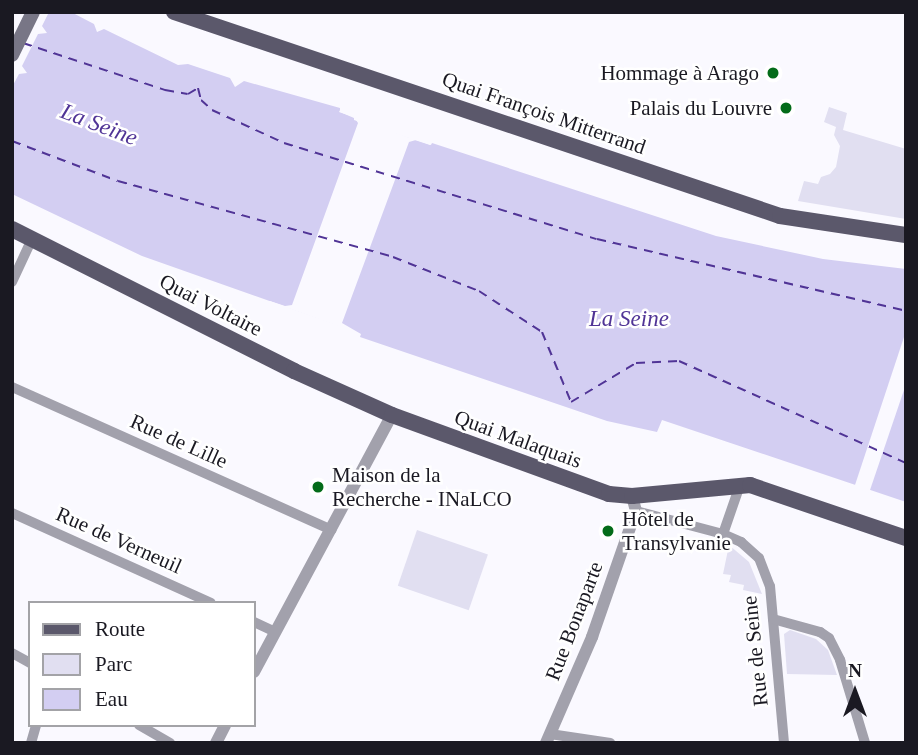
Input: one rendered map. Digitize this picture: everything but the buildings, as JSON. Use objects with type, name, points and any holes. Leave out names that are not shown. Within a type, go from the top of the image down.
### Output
[{"type":"main road","points":[[12,55],[33,12]]},
{"type":"main road","name":"Quai François Mitterrand","points":[[174,12],[363,73],[780,216],[906,235]]},
{"type":"main road","name":"Quai Voltaire","points":[[12,229],[294,371],[392,415]]},
{"type":"main road","name":"Quai Malaquais","points":[[392,415],[634,504],[661,493],[750,485],[906,538]]},
{"type":"street","points":[[12,282],[32,239]]},
{"type":"street","name":"Rue de Lille","points":[[12,387],[331,530]]},
{"type":"street","points":[[256,668],[392,415]]},
{"type":"street","points":[[723,534],[740,485]]},
{"type":"street","points":[[660,517],[661,493]]},
{"type":"street","name":"Quai Malaquais","points":[[634,504],[660,517],[723,534]]},
{"type":"street","name":"Rue Bonaparte","points":[[548,738],[592,636],[634,504]]},
{"type":"street","name":"Rue de Verneuil","points":[[12,513],[207,601]]},
{"type":"street","name":"Rue de Seine","points":[[723,534],[750,548],[759,558],[770,586],[784,743]]},
{"type":"street","points":[[774,619],[820,632],[829,638],[840,660],[865,743]]},
{"type":"street","points":[[256,623],[275,632]]},
{"type":"street","points":[[12,653],[28,662]]},
{"type":"street","points":[[142,727],[170,743]]},
{"type":"street","points":[[216,743],[224,727]]},
{"type":"street","points":[[548,738],[610,743]]},
{"type":"green space","points":[[829,107],[847,113],[843,130],[906,149],[906,219],[798,201],[804,181],[818,184],[821,177],[830,174],[836,167],[840,146],[834,135],[836,127],[824,122]]},
{"type":"green space","points":[[417,530],[488,554],[469,610],[398,586]]},
{"type":"green space","points":[[729,545],[749,562],[762,594],[743,590],[744,585],[729,582],[731,575],[723,574]]},
{"type":"green space","points":[[790,630],[816,639],[828,650],[837,675],[787,674],[784,634]]},
{"type":"water","name":"La Seine","points":[[12,12],[71,12],[94,24],[97,32],[104,29],[178,65],[188,64],[230,78],[235,87],[244,81],[340,108],[340,112],[354,120],[716,236],[823,259],[906,269],[906,502],[662,420],[657,432],[607,421],[360,337],[360,334],[346,328],[142,256],[12,194]]},
{"type":"pier","points":[[19,12],[49,12],[42,26],[47,33],[38,34],[22,66],[27,73],[19,74],[12,87],[12,15]]},
{"type":"pier","points":[[342,106],[360,120],[410,138],[433,139],[431,145],[416,140],[409,142],[342,323],[361,334],[359,340],[341,327],[288,308],[268,306],[270,301],[285,306],[292,305],[358,123],[354,117],[339,112]]},
{"type":"pier","points":[[906,331],[906,384],[869,493],[854,488]]},
{"type":"ferry route","points":[[23,43],[165,90],[188,94],[198,88],[201,100],[212,110],[284,143],[597,239],[906,311]]},
{"type":"ferry route","points":[[12,141],[118,181],[393,257],[479,291],[542,332],[571,402],[636,363],[679,361],[906,463]]},
{"type":"place","name":"Hommage à Arago","points":[[773,73]]},
{"type":"place","name":"Palais du Louvre","points":[[786,108]]},
{"type":"place","name":"Maison de la Recherche - INaLCO","points":[[318,487]]},
{"type":"place","name":"Hôtel de Transylvanie","points":[[608,531]]}]
